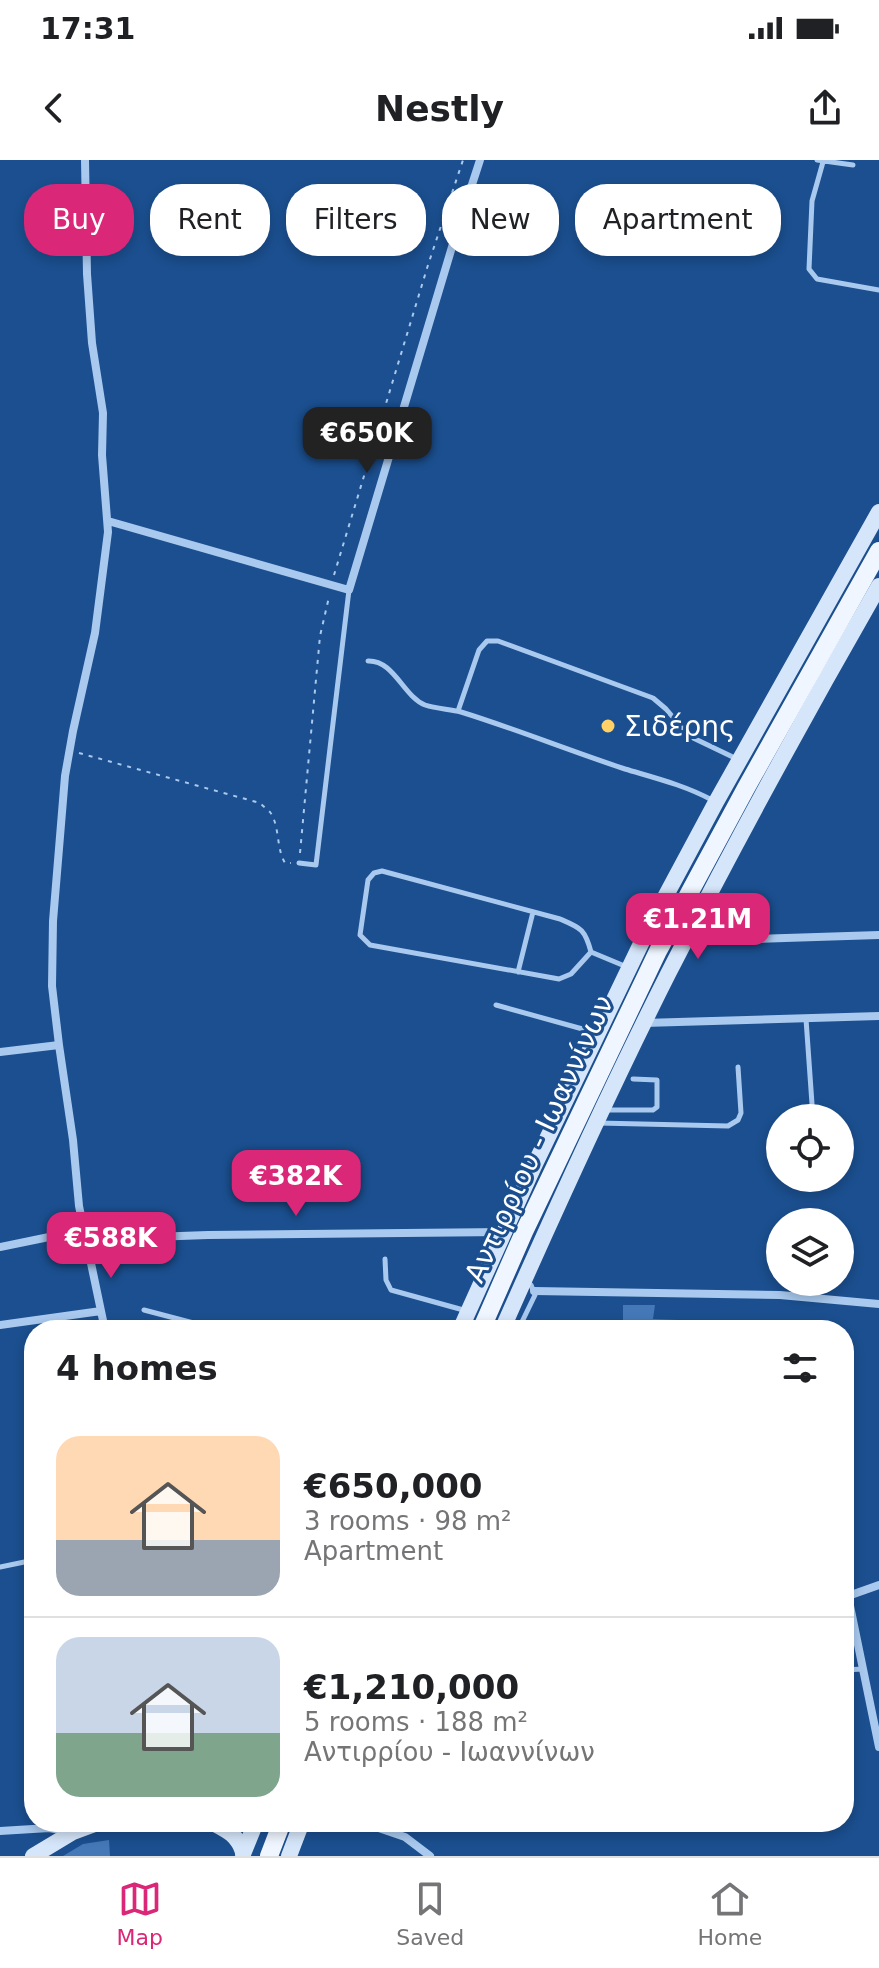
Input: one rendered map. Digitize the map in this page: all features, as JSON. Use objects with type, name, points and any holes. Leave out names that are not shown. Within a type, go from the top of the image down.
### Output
[{"type":"main road","name":"Αντιρρίου - Ιωαννίνων","points":[[485,1320],[658,951],[738,801],[879,551]]},
{"type":"main road","points":[[269,1856],[278,1832]]},
{"type":"street","points":[[85,160],[87,274],[92,343],[103,413],[102,455],[108,521],[95,633],[69,750],[53,921],[52,986],[79,1206],[103,1320]]},
{"type":"street","points":[[108,521],[349,590],[480,160]]},
{"type":"street","points":[[464,1320],[629,968],[716,802],[879,512]]},
{"type":"street","points":[[508,1320],[529,1286],[600,1116],[644,1023],[732,851],[879,586]]},
{"type":"street","points":[[687,938],[726,940],[879,935]]},
{"type":"street","points":[[644,1023],[879,1016]]},
{"type":"street","points":[[0,1052],[59,1045]]},
{"type":"street","points":[[0,1247],[84,1234],[96,1239],[504,1232]]},
{"type":"street","points":[[529,1286],[780,1295],[879,1304]]},
{"type":"street","points":[[36,1320],[101,1311]]},
{"type":"street","points":[[0,1325],[24,1322]]},
{"type":"street","points":[[854,1593],[879,1585]]},
{"type":"street","points":[[854,1629],[879,1747]]},
{"type":"street","points":[[0,1831],[24,1830]]},
{"type":"street","points":[[33,1856],[73,1832]]},
{"type":"street","points":[[229,1832],[240,1842],[242,1854]]},
{"type":"street","points":[[242,1854],[252,1832]]},
{"type":"street","points":[[289,1856],[298,1832]]},
{"type":"street","points":[[390,1832],[405,1837],[430,1856]]},
{"type":"lane","points":[[853,165],[820,161],[812,201],[809,269],[817,279],[879,290]]},
{"type":"lane","points":[[299,863],[316,865],[349,590]]},
{"type":"lane","points":[[458,711],[479,650],[487,641],[498,641],[653,698],[689,736],[740,760]]},
{"type":"lane","points":[[368,661],[383,665],[423,704],[458,711],[695,791],[716,802]]},
{"type":"lane","points":[[382,871],[560,919],[581,928],[591,952],[566,978],[559,979],[370,945],[360,935],[368,880],[374,873],[382,871]]},
{"type":"lane","points":[[518,972],[533,912]]},
{"type":"lane","points":[[591,952],[629,968]]},
{"type":"lane","points":[[496,1005],[597,1033]]},
{"type":"lane","points":[[806,1019],[812,1104]]},
{"type":"lane","points":[[600,1116],[728,1126],[738,1120],[741,1113],[738,1067]]},
{"type":"lane","points":[[600,1116],[657,1107],[657,1080],[633,1079]]},
{"type":"lane","points":[[385,1259],[386,1280],[391,1290],[468,1311]]},
{"type":"lane","points":[[523,1320],[535,1295],[529,1286]]},
{"type":"lane","points":[[144,1310],[182,1320]]},
{"type":"lane","points":[[0,1567],[24,1562]]},
{"type":"lane","points":[[854,1669],[863,1669]]},
{"type":"path","points":[[69,750],[260,803],[271,813],[285,863],[299,863]]},
{"type":"building","points":[[623,1305],[655,1305],[653,1319],[678,1320],[623,1320]]},
{"type":"building","points":[[109,1840],[110,1856],[63,1856],[83,1844]]},
{"type":"place","name":"Σιδέρης","points":[[608,726]]}]
